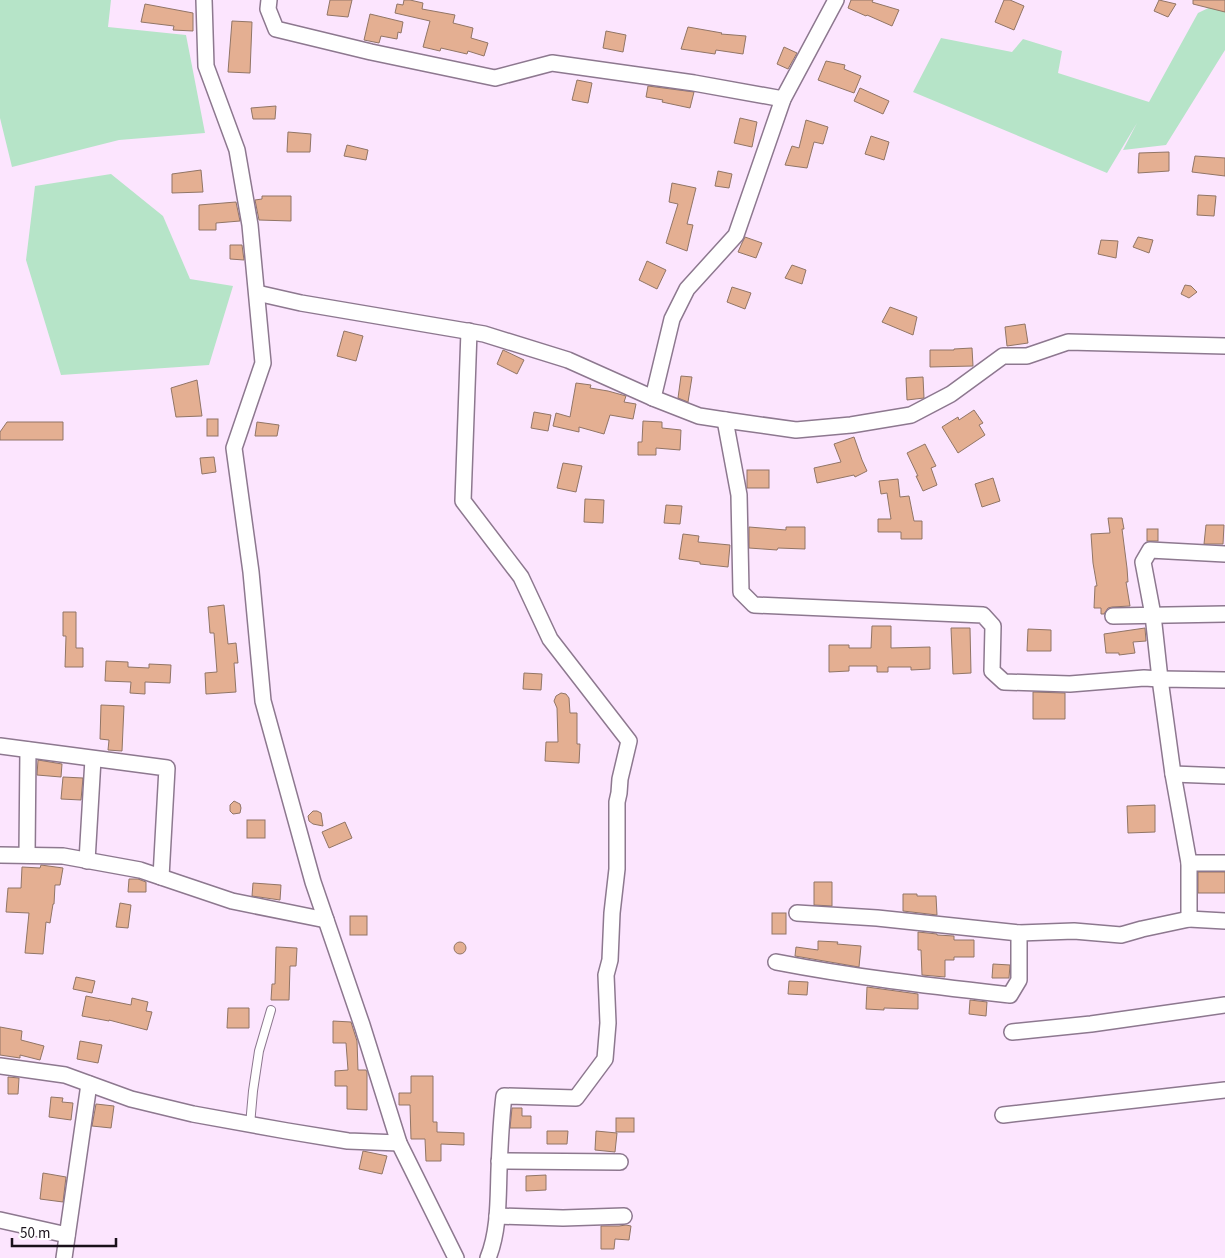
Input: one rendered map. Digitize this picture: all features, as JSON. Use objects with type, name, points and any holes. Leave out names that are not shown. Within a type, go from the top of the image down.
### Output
[{"type":"street","points":[[204,0],[206,66],[237,150],[250,225],[263,363],[234,448],[251,572],[263,701],[313,882],[362,1025],[399,1143],[456,1258]]},
{"type":"street","points":[[269,0],[268,9],[276,29],[371,52],[495,78],[552,63],[685,82],[783,99]]},
{"type":"street","points":[[653,398],[672,319],[687,289],[736,235],[783,99],[836,0]]},
{"type":"street","points":[[257,293],[301,303],[484,334],[568,360],[653,398],[699,416],[796,430],[851,425],[910,415],[951,394],[1003,356],[1027,356],[1068,342],[1225,346]]},
{"type":"street","points":[[469,331],[463,501],[521,577],[550,639],[629,741],[617,802],[617,869],[612,913],[610,960],[606,975],[608,1023],[605,1058],[576,1098],[504,1096],[500,1127],[497,1216],[492,1247],[488,1258]]},
{"type":"street","points":[[725,420],[739,495],[741,592],[754,605],[983,616],[993,626],[992,671],[1004,682],[1070,684],[1144,678],[1225,680]]},
{"type":"street","points":[[1189,919],[1189,863],[1173,774],[1153,615],[1143,562],[1150,550],[1225,554]]},
{"type":"street","points":[[1112,616],[1225,614]]},
{"type":"street","points":[[0,746],[167,768],[161,877]]},
{"type":"street","points":[[27,856],[28,750]]},
{"type":"street","points":[[87,861],[94,759]]},
{"type":"street","points":[[1173,774],[1225,776]]},
{"type":"street","points":[[0,855],[63,856],[140,870],[232,901],[326,920]]},
{"type":"street","points":[[1189,863],[1225,863]]},
{"type":"street","points":[[797,913],[877,918],[1019,933],[1074,931],[1121,934],[1189,919],[1225,921]]},
{"type":"street","points":[[776,962],[805,968],[1010,995],[1019,980],[1019,933]]},
{"type":"street","points":[[1012,1032],[1091,1024],[1225,1005]]},
{"type":"street","points":[[0,1066],[66,1076],[131,1099],[250,1125],[348,1141],[399,1143]]},
{"type":"street","points":[[64,1258],[89,1084]]},
{"type":"street","points":[[1003,1115],[1225,1090]]},
{"type":"street","points":[[499,1160],[620,1162]]},
{"type":"street","points":[[497,1216],[563,1218],[624,1216]]},
{"type":"street","points":[[0,1220],[67,1235]]},
{"type":"lane","points":[[250,1125],[259,1051],[271,1010]]},
{"type":"green space","points":[[0,0],[111,0],[108,27],[186,35],[205,133],[119,140],[12,167],[0,118]]},
{"type":"green space","points":[[1225,0],[1225,50],[1166,145],[1123,150],[1137,123],[1107,173],[913,92],[941,38],[1012,52],[1023,39],[1062,51],[1058,73],[1149,102],[1198,13]]},
{"type":"green space","points":[[111,174],[163,216],[190,279],[233,286],[209,365],[61,375],[26,260],[35,186]]},
{"type":"building","points":[[330,0],[352,0],[348,17],[327,15]]},
{"type":"building","points":[[404,0],[423,3],[422,9],[455,15],[453,23],[473,28],[471,38],[488,43],[484,56],[468,51],[467,54],[441,48],[440,51],[423,47],[430,21],[395,13],[397,4],[403,5]]},
{"type":"building","points":[[851,0],[873,0],[872,2],[899,10],[892,26],[848,8]]},
{"type":"building","points":[[1004,0],[1010,0],[1024,6],[1014,30],[995,22]]},
{"type":"building","points":[[1159,0],[1176,4],[1168,17],[1154,11]]},
{"type":"building","points":[[1193,0],[1225,0],[1225,12],[1193,4]]},
{"type":"building","points":[[145,4],[193,13],[193,31],[173,30],[174,26],[141,22]]},
{"type":"building","points":[[370,14],[403,22],[401,33],[398,32],[397,39],[381,36],[379,43],[364,40]]},
{"type":"building","points":[[232,21],[252,22],[250,73],[228,72]]},
{"type":"building","points":[[688,27],[721,34],[746,36],[743,54],[716,50],[715,54],[681,49]]},
{"type":"building","points":[[606,31],[626,35],[623,52],[603,48]]},
{"type":"building","points":[[784,47],[797,53],[788,69],[777,64]]},
{"type":"building","points":[[826,61],[845,65],[844,69],[861,76],[854,93],[818,80]]},
{"type":"building","points":[[577,80],[592,83],[588,103],[572,100]]},
{"type":"building","points":[[648,86],[694,92],[690,108],[646,97]]},
{"type":"building","points":[[860,88],[889,101],[883,114],[854,101]]},
{"type":"building","points":[[276,106],[275,119],[253,119],[251,108]]},
{"type":"building","points":[[740,118],[757,122],[752,147],[734,143]]},
{"type":"building","points":[[806,120],[828,127],[823,144],[814,142],[807,168],[785,165],[792,146],[799,148]]},
{"type":"building","points":[[288,132],[311,134],[310,152],[287,152]]},
{"type":"building","points":[[871,136],[889,142],[884,160],[865,154]]},
{"type":"building","points":[[347,145],[368,150],[366,160],[344,156]]},
{"type":"building","points":[[1169,152],[1169,171],[1138,173],[1139,153]]},
{"type":"building","points":[[1195,156],[1225,158],[1225,176],[1192,172]]},
{"type":"building","points":[[201,170],[203,192],[172,193],[172,174]]},
{"type":"building","points":[[718,171],[732,174],[729,188],[715,186]]},
{"type":"building","points":[[672,183],[696,188],[687,224],[693,225],[687,251],[666,243],[678,204],[669,202]]},
{"type":"building","points":[[1198,195],[1216,196],[1214,216],[1197,215]]},
{"type":"building","points":[[262,196],[291,196],[291,221],[259,220],[255,200],[262,199]]},
{"type":"building","points":[[236,202],[240,221],[216,223],[216,230],[199,230],[199,205]]},
{"type":"building","points":[[745,237],[762,243],[756,258],[738,252]]},
{"type":"building","points":[[1138,237],[1153,240],[1149,253],[1133,247]]},
{"type":"building","points":[[1101,240],[1118,241],[1116,258],[1098,254]]},
{"type":"building","points":[[230,245],[242,245],[244,260],[230,259]]},
{"type":"building","points":[[647,261],[666,270],[657,289],[639,280]]},
{"type":"building","points":[[792,265],[806,270],[802,284],[785,278]]},
{"type":"building","points":[[1185,285],[1191,286],[1197,292],[1189,298],[1181,294]]},
{"type":"building","points":[[732,287],[751,293],[745,309],[727,302]]},
{"type":"building","points":[[890,307],[917,317],[913,335],[882,322]]},
{"type":"building","points":[[1025,324],[1028,343],[1007,346],[1005,327]]},
{"type":"building","points":[[344,331],[363,336],[356,361],[337,356]]},
{"type":"building","points":[[972,348],[973,366],[930,367],[930,350]]},
{"type":"building","points":[[503,350],[524,360],[517,374],[497,364]]},
{"type":"building","points":[[681,376],[692,377],[688,402],[678,398]]},
{"type":"building","points":[[923,377],[924,398],[907,400],[906,378]]},
{"type":"building","points":[[197,380],[202,416],[176,417],[171,388]]},
{"type":"building","points":[[576,383],[591,385],[590,388],[626,396],[624,402],[636,404],[633,419],[610,415],[604,434],[579,427],[579,432],[553,426],[556,413],[570,417]]},
{"type":"building","points":[[974,410],[983,423],[979,425],[985,435],[958,453],[942,427],[958,417],[959,420]]},
{"type":"building","points":[[534,412],[551,415],[548,431],[531,428]]},
{"type":"building","points":[[207,419],[218,419],[218,436],[207,436]]},
{"type":"building","points":[[643,421],[662,422],[662,428],[681,430],[680,450],[656,448],[656,455],[638,455],[638,442],[642,442]]},
{"type":"building","points":[[7,422],[63,422],[63,440],[0,440],[0,432]]},
{"type":"building","points":[[257,422],[279,425],[277,436],[255,436]]},
{"type":"building","points":[[854,437],[867,471],[855,477],[854,475],[817,483],[814,468],[841,462],[834,444]]},
{"type":"building","points":[[925,444],[936,466],[931,468],[937,485],[923,491],[907,453]]},
{"type":"building","points":[[214,457],[216,472],[202,474],[200,458]]},
{"type":"building","points":[[563,463],[582,466],[576,492],[557,488]]},
{"type":"building","points":[[747,470],[769,470],[769,488],[747,488]]},
{"type":"building","points":[[993,478],[1000,501],[982,507],[975,484]]},
{"type":"building","points":[[898,479],[900,497],[909,496],[914,521],[922,521],[922,539],[901,539],[901,532],[878,532],[878,519],[891,519],[887,493],[881,494],[879,481]]},
{"type":"building","points":[[585,499],[604,500],[603,523],[584,522]]},
{"type":"building","points":[[666,505],[682,506],[680,524],[664,523]]},
{"type":"building","points":[[1108,518],[1122,518],[1128,582],[1126,582],[1130,606],[1108,608],[1104,614],[1101,614],[1101,608],[1094,608],[1095,586],[1097,586],[1091,534],[1110,533]]},
{"type":"building","points":[[1206,525],[1224,525],[1223,544],[1204,544]]},
{"type":"building","points":[[749,527],[786,530],[786,527],[805,527],[805,549],[749,548]]},
{"type":"building","points":[[1147,529],[1158,529],[1158,541],[1147,541]]},
{"type":"building","points":[[683,534],[699,536],[698,542],[730,545],[728,567],[700,564],[700,562],[679,559]]},
{"type":"building","points":[[224,605],[228,644],[236,643],[238,663],[234,663],[236,692],[206,694],[205,673],[217,672],[214,633],[210,633],[208,607]]},
{"type":"building","points":[[63,612],[76,612],[76,648],[83,648],[83,667],[65,667],[66,636],[63,636]]},
{"type":"building","points":[[872,626],[891,626],[891,648],[930,647],[930,669],[911,670],[911,667],[888,667],[888,672],[877,672],[877,666],[849,666],[849,671],[829,672],[829,645],[849,645],[849,648],[871,648]]},
{"type":"building","points":[[951,628],[970,628],[971,673],[953,674]]},
{"type":"building","points":[[1145,628],[1146,641],[1133,642],[1135,653],[1119,655],[1119,653],[1106,653],[1104,634]]},
{"type":"building","points":[[1028,629],[1051,630],[1051,651],[1027,651]]},
{"type":"building","points":[[106,661],[128,662],[128,667],[149,668],[149,664],[171,665],[170,683],[145,682],[145,694],[130,693],[131,682],[105,681]]},
{"type":"building","points":[[524,673],[542,674],[541,690],[523,689]]},
{"type":"building","points":[[1033,692],[1065,693],[1065,719],[1033,719]]},
{"type":"building","points":[[561,693],[566,694],[569,698],[570,713],[577,713],[577,744],[580,744],[579,763],[545,761],[546,742],[558,742],[557,708],[554,701],[556,696]]},
{"type":"building","points":[[101,705],[124,706],[122,751],[108,750],[109,740],[100,739]]},
{"type":"building","points":[[38,760],[62,764],[61,777],[37,775]]},
{"type":"building","points":[[63,777],[83,778],[81,800],[61,799]]},
{"type":"building","points":[[234,801],[240,804],[240,813],[233,814],[230,811],[230,805]]},
{"type":"building","points":[[1155,805],[1155,832],[1128,833],[1127,806]]},
{"type":"building","points":[[313,811],[321,813],[323,826],[309,821],[308,816]]},
{"type":"building","points":[[247,820],[265,820],[265,838],[247,838]]},
{"type":"building","points":[[345,822],[352,838],[329,848],[322,832]]},
{"type":"building","points":[[41,865],[63,868],[60,885],[55,885],[50,923],[46,922],[43,954],[25,953],[29,913],[6,912],[8,888],[21,888],[22,867],[40,868]]},
{"type":"building","points":[[1198,872],[1225,872],[1225,893],[1198,893]]},
{"type":"building","points":[[129,879],[138,879],[146,882],[146,892],[128,892]]},
{"type":"building","points":[[814,882],[832,882],[832,906],[814,905]]},
{"type":"building","points":[[253,883],[281,885],[280,900],[252,896]]},
{"type":"building","points":[[903,894],[936,896],[937,915],[903,911]]},
{"type":"building","points":[[120,903],[131,905],[128,928],[116,927]]},
{"type":"building","points":[[772,913],[786,913],[786,934],[772,934]]},
{"type":"building","points":[[350,916],[367,916],[367,935],[350,935]]},
{"type":"building","points":[[918,932],[954,936],[954,940],[974,940],[974,957],[954,957],[954,960],[945,960],[945,977],[922,975],[921,950],[918,950]]},
{"type":"building","points":[[818,941],[861,946],[859,967],[795,956],[796,947],[818,950]]},
{"type":"building","points":[[458,942],[462,942],[466,948],[462,954],[458,954],[454,950],[454,946]]},
{"type":"building","points":[[276,947],[297,948],[296,966],[290,966],[289,1000],[271,1000],[272,984],[275,984]]},
{"type":"building","points":[[993,964],[1010,965],[1009,978],[992,978]]},
{"type":"building","points":[[76,977],[95,981],[92,993],[73,989]]},
{"type":"building","points":[[789,981],[808,982],[807,995],[788,994]]},
{"type":"building","points":[[867,987],[918,994],[918,1009],[866,1009]]},
{"type":"building","points":[[86,996],[131,1005],[132,998],[148,1002],[146,1011],[152,1012],[147,1030],[109,1020],[82,1016]]},
{"type":"building","points":[[970,1000],[987,1002],[986,1016],[969,1014]]},
{"type":"building","points":[[228,1008],[249,1008],[249,1028],[227,1028]]},
{"type":"building","points":[[333,1021],[351,1022],[357,1041],[358,1070],[366,1070],[367,1072],[367,1110],[347,1109],[347,1086],[335,1086],[335,1071],[348,1070],[346,1043],[333,1043]]},
{"type":"building","points":[[0,1027],[22,1031],[21,1040],[44,1046],[40,1060],[20,1055],[20,1058],[0,1055]]},
{"type":"building","points":[[80,1041],[102,1045],[98,1063],[77,1059]]},
{"type":"building","points":[[411,1076],[433,1076],[433,1122],[437,1122],[437,1132],[464,1133],[464,1145],[441,1144],[441,1161],[426,1161],[425,1139],[411,1139],[410,1105],[399,1105],[399,1093],[411,1093]]},
{"type":"building","points":[[8,1077],[19,1078],[18,1094],[8,1094]]},
{"type":"building","points":[[51,1097],[63,1098],[62,1102],[73,1103],[71,1120],[49,1117]]},
{"type":"building","points":[[96,1104],[114,1106],[111,1128],[92,1126]]},
{"type":"building","points":[[512,1108],[522,1108],[522,1116],[531,1116],[531,1128],[510,1128]]},
{"type":"building","points":[[616,1118],[634,1118],[634,1132],[616,1132]]},
{"type":"building","points":[[547,1131],[568,1131],[567,1144],[547,1144]]},
{"type":"building","points":[[596,1131],[617,1133],[615,1152],[595,1150]]},
{"type":"building","points":[[363,1151],[387,1156],[382,1174],[359,1169]]},
{"type":"building","points":[[43,1173],[66,1177],[63,1202],[40,1199]]},
{"type":"building","points":[[546,1175],[546,1190],[526,1191],[526,1176]]},
{"type":"building","points":[[601,1226],[631,1226],[629,1240],[615,1239],[614,1249],[601,1249]]}]
